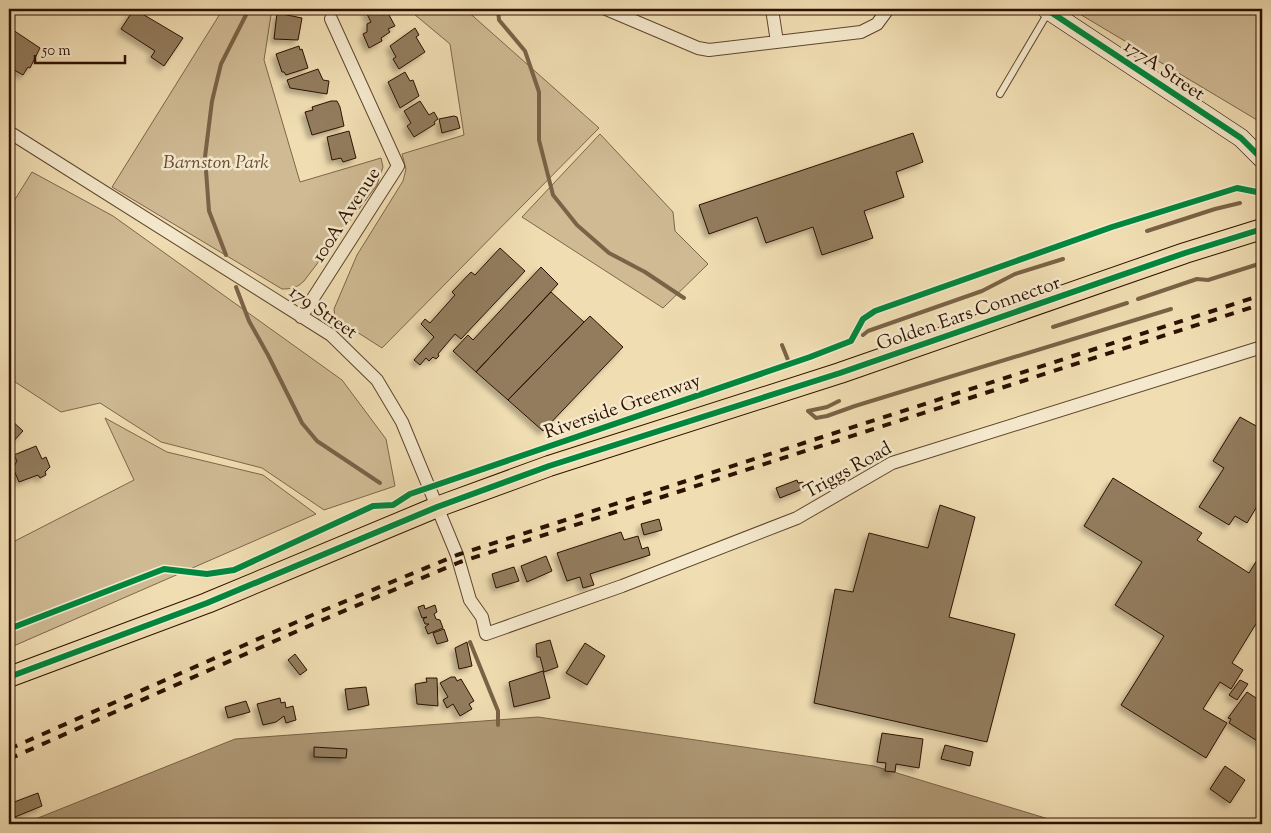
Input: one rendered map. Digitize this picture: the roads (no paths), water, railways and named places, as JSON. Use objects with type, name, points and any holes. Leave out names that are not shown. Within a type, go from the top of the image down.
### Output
[{"type":"main road","name":"Golden Ears Connector","points":[[9,677],[208,603],[437,507],[549,466],[840,373],[1185,253],[1262,229]]},
{"type":"street","points":[[606,9],[698,48],[715,49],[861,32],[877,24],[888,9]]},
{"type":"street","points":[[772,9],[777,42]]},
{"type":"street","name":"177A Street","points":[[1048,10],[1241,138],[1262,159]]},
{"type":"street","name":"100A Avenue","points":[[302,317],[398,166],[331,19]]},
{"type":"street","name":"179 Street","points":[[9,132],[331,335],[377,380],[402,422],[460,562],[470,600],[482,617],[486,634]]},
{"type":"street","name":"Triggs Road","points":[[486,634],[622,586],[797,518],[892,463],[1262,347]]},
{"type":"lane","points":[[1000,94],[1048,10]]},
{"type":"waterway","points":[[226,255],[209,211],[205,157],[212,101],[221,64],[249,9]]},
{"type":"waterway","points":[[498,9],[499,20],[525,51],[539,92],[539,140],[553,195],[577,225],[609,253],[645,272],[684,298]]},
{"type":"waterway","points":[[1147,231],[1240,203]]},
{"type":"waterway","points":[[863,335],[868,331],[982,291],[1015,274],[1063,259]]},
{"type":"waterway","points":[[1138,299],[1197,279],[1208,280],[1262,263]]},
{"type":"waterway","points":[[236,287],[249,321],[302,423],[317,441],[380,483]]},
{"type":"waterway","points":[[1053,327],[1127,303]]},
{"type":"waterway","points":[[808,411],[816,418],[827,416],[1171,309]]},
{"type":"waterway","points":[[782,345],[788,360]]},
{"type":"waterway","points":[[808,411],[827,407],[839,401]]},
{"type":"waterway","points":[[470,642],[498,711],[498,725]]},
{"type":"railway","points":[[9,749],[317,613],[457,555],[1262,295]]},
{"type":"railway","points":[[9,759],[320,621],[460,562],[1262,304]]},
{"type":"park label","name":"Barnston Park","points":[[216,161]]}]
